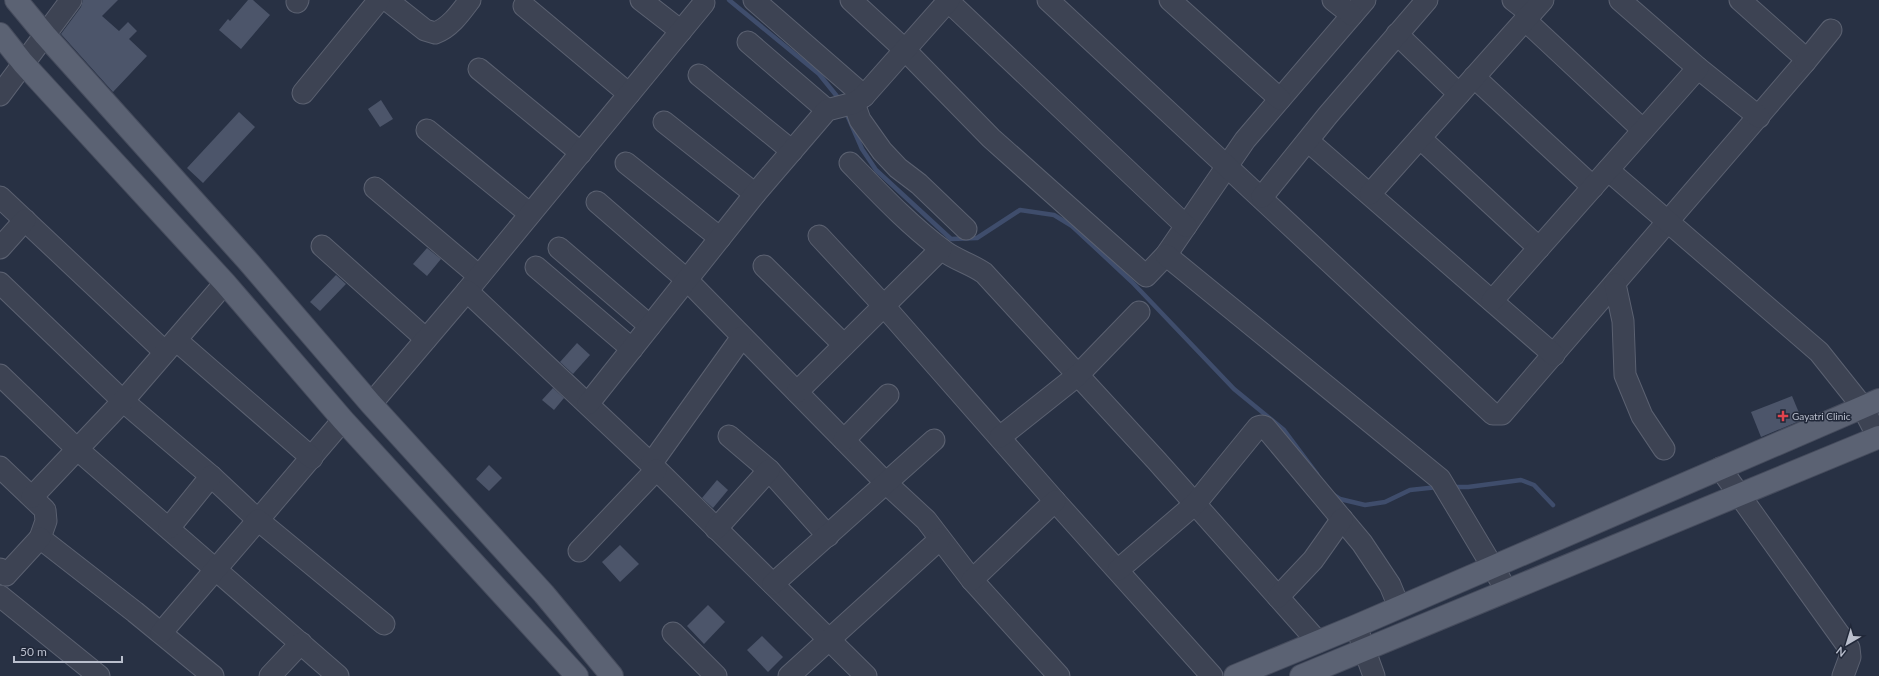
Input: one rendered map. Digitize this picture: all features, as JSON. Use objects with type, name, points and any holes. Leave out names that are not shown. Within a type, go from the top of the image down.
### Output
[{"type":"main road","points":[[16,0],[45,35],[247,260],[371,404],[544,594],[612,676]]},
{"type":"main road","points":[[0,34],[23,63],[225,283],[343,420],[577,676]]},
{"type":"main road","points":[[1235,676],[1356,626],[1871,403]]},
{"type":"main road","points":[[1300,676],[1878,437]]},
{"type":"main road","points":[[1587,526],[1599,553]]},
{"type":"street","points":[[0,95],[71,0]]},
{"type":"street","points":[[302,93],[379,0]]},
{"type":"street","points":[[387,0],[425,30],[435,33],[447,26],[459,15],[470,0]]},
{"type":"street","points":[[641,0],[680,31]]},
{"type":"street","points":[[754,0],[860,120],[882,151],[898,168],[920,184],[966,229]]},
{"type":"street","points":[[851,0],[904,49],[991,138],[1143,276],[1148,275],[1166,255],[1245,140],[1359,7],[1333,0]]},
{"type":"street","points":[[588,404],[755,194],[792,151],[846,105],[904,49],[948,0],[1186,226]]},
{"type":"street","points":[[1048,0],[1262,197],[1493,414],[1502,414],[1554,355],[1759,117],[1831,30]]},
{"type":"street","points":[[1170,0],[1280,100]]},
{"type":"street","points":[[1262,197],[1328,115],[1427,0]]},
{"type":"street","points":[[1514,0],[1533,12],[1643,130]]},
{"type":"street","points":[[1620,0],[1698,68],[1759,117]]},
{"type":"street","points":[[1740,0],[1804,57],[1805,62]]},
{"type":"street","points":[[371,404],[473,284],[704,3]]},
{"type":"street","points":[[524,6],[629,94]]},
{"type":"street","points":[[1370,194],[1533,12]]},
{"type":"street","points":[[1397,34],[1459,94]]},
{"type":"street","points":[[748,42],[846,105]]},
{"type":"street","points":[[1492,301],[1698,68]]},
{"type":"street","points":[[479,69],[581,153]]},
{"type":"street","points":[[699,75],[792,151]]},
{"type":"street","points":[[1474,77],[1593,187]]},
{"type":"street","points":[[664,122],[755,194]]},
{"type":"street","points":[[427,130],[530,214]]},
{"type":"street","points":[[1420,138],[1539,248]]},
{"type":"street","points":[[1308,141],[1554,355]]},
{"type":"street","points":[[626,163],[720,238]]},
{"type":"street","points":[[850,163],[899,213],[941,249],[950,256],[969,264],[984,273],[1078,375],[1318,642]]},
{"type":"street","points":[[1608,170],[1819,352],[1871,403],[1878,437]]},
{"type":"street","points":[[375,188],[473,284],[588,404],[866,676]]},
{"type":"street","points":[[0,197],[170,346],[312,458]]},
{"type":"street","points":[[597,202],[687,280],[844,440],[926,520],[972,580],[1059,676]]},
{"type":"street","points":[[0,248],[25,220]]},
{"type":"street","points":[[819,236],[884,306],[1055,501],[1212,676]]},
{"type":"street","points":[[322,246],[426,339]]},
{"type":"street","points":[[559,248],[650,326]]},
{"type":"street","points":[[797,392],[941,249]]},
{"type":"street","points":[[1166,255],[1440,479],[1507,591]]},
{"type":"street","points":[[764,266],[844,346]]},
{"type":"street","points":[[536,267],[632,349]]},
{"type":"street","points":[[0,282],[123,401],[211,476],[258,520],[384,624]]},
{"type":"street","points":[[32,497],[123,401],[225,283]]},
{"type":"street","points":[[1615,284],[1623,321],[1625,376],[1642,416],[1664,449]]},
{"type":"street","points":[[1000,437],[1078,375],[1139,312]]},
{"type":"street","points":[[579,551],[654,467],[742,337]]},
{"type":"street","points":[[0,375],[77,449],[338,676]]},
{"type":"street","points":[[844,440],[888,395]]},
{"type":"street","points":[[161,633],[343,420]]},
{"type":"street","points":[[1118,570],[1194,504],[1258,427],[1262,426],[1266,428],[1378,564],[1390,585],[1399,607]]},
{"type":"street","points":[[729,436],[769,470],[828,536]]},
{"type":"street","points":[[773,584],[934,440]]},
{"type":"street","points":[[0,467],[45,510],[46,521],[40,538],[2,576]]},
{"type":"street","points":[[1720,468],[1849,648],[1849,674]]},
{"type":"street","points":[[716,529],[769,470]]},
{"type":"street","points":[[169,528],[211,476]]},
{"type":"street","points":[[972,580],[1055,501]]},
{"type":"street","points":[[1278,597],[1313,560],[1342,520]]},
{"type":"street","points":[[40,538],[213,676]]},
{"type":"street","points":[[789,676],[940,539]]},
{"type":"street","points":[[0,596],[99,676]]},
{"type":"street","points":[[1356,626],[1374,676]]},
{"type":"street","points":[[673,633],[716,676]]},
{"type":"street","points":[[270,676],[300,643]]},
{"type":"building","points":[[83,0],[118,0],[102,16],[119,31],[128,22],[137,31],[129,39],[147,56],[113,92],[61,34],[81,7]]},
{"type":"building","points":[[248,0],[253,0],[270,15],[241,49],[219,30],[228,19],[230,21]]},
{"type":"building","points":[[381,100],[393,119],[380,127],[368,109]]},
{"type":"building","points":[[239,112],[255,127],[203,183],[187,168]]},
{"type":"building","points":[[427,248],[441,259],[427,276],[413,264]]},
{"type":"building","points":[[336,275],[346,284],[320,311],[310,302]]},
{"type":"building","points":[[577,343],[590,355],[573,374],[560,362]]},
{"type":"building","points":[[553,388],[564,398],[554,410],[542,400]]},
{"type":"building","points":[[1792,396],[1802,420],[1761,437],[1751,412]]},
{"type":"building","points":[[489,465],[502,478],[489,491],[476,479]]},
{"type":"building","points":[[717,480],[728,490],[713,508],[702,498]]},
{"type":"building","points":[[620,545],[639,564],[620,582],[602,562]]},
{"type":"building","points":[[708,605],[725,622],[704,644],[687,626]]},
{"type":"building","points":[[762,636],[783,657],[768,672],[747,650]]},
{"type":"waterway","points":[[729,0],[819,74],[840,100]]},
{"type":"waterway","points":[[845,110],[862,149],[876,170],[951,239],[977,238],[1020,210],[1054,215],[1072,226],[1132,282],[1234,389],[1284,430],[1317,474]]},
{"type":"waterway","points":[[1451,487],[1468,487],[1521,480],[1534,485],[1553,505]]},
{"type":"waterway","points":[[1332,494],[1340,499],[1365,505],[1385,502],[1410,490],[1438,487]]},
{"type":"place","name":"Gayatri Clinic","points":[[1783,416]]}]
